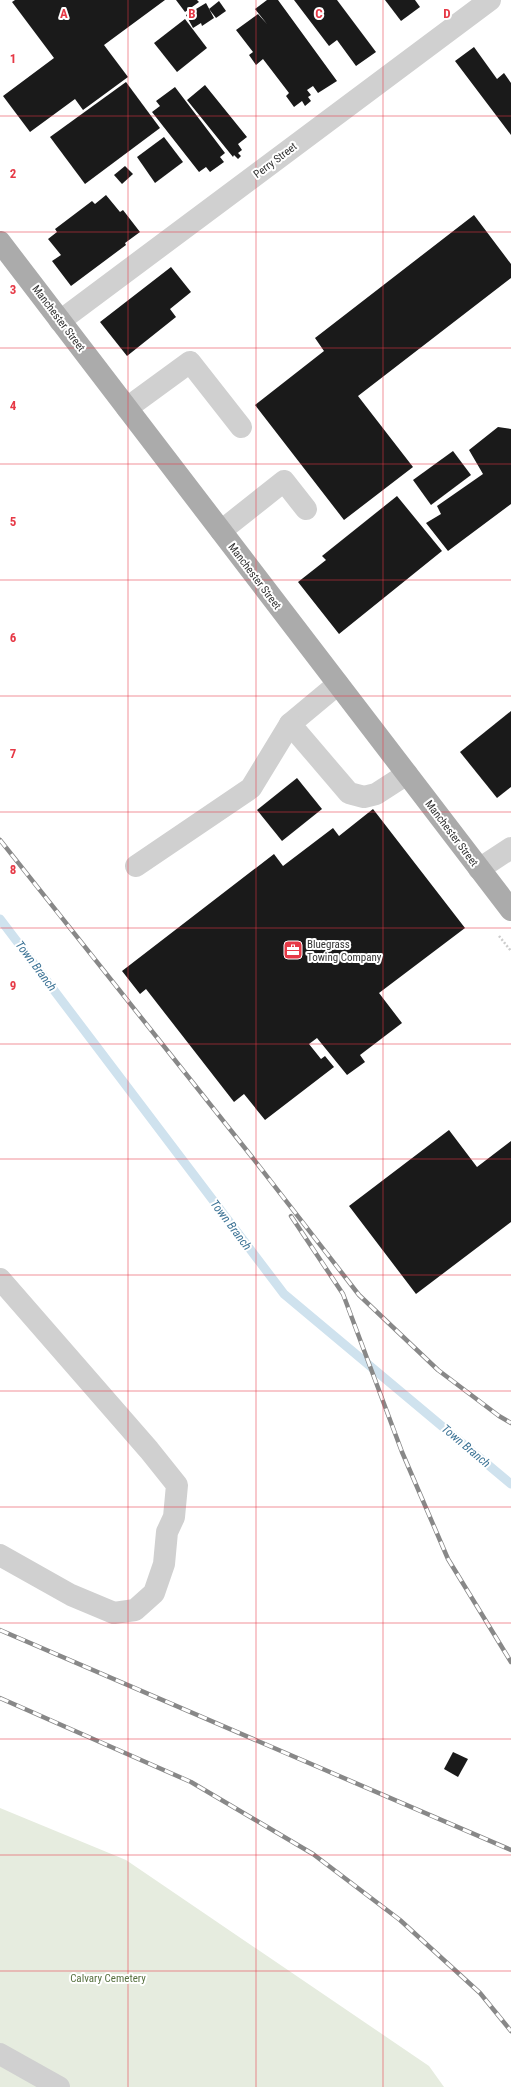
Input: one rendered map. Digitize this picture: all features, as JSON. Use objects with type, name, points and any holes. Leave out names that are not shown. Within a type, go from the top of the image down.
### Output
[{"type":"main road","name":"Manchester Street","points":[[0,242],[511,910]]},
{"type":"street","name":"Perry Street","points":[[60,321],[490,0]]},
{"type":"street","points":[[127,408],[190,362],[241,427]]},
{"type":"street","points":[[221,531],[284,481],[306,509]]},
{"type":"street","points":[[136,866],[251,788],[290,724],[338,684]]},
{"type":"street","points":[[290,724],[349,793],[364,798],[376,794],[407,774]]},
{"type":"street","points":[[479,869],[511,848]]},
{"type":"street","points":[[0,1279],[149,1450],[177,1485],[174,1518],[167,1532],[164,1564],[154,1593],[135,1610],[114,1613],[71,1595],[0,1555]]},
{"type":"street","points":[[0,2054],[59,2087]]},
{"type":"green space","name":"Calvary Cemetery","points":[[0,1808],[126,1860],[429,2066],[444,2087],[0,2087]]},
{"type":"building","points":[[15,0],[165,0],[104,45],[128,77],[83,110],[75,99],[30,132],[3,96],[54,58],[12,2]]},
{"type":"building","points":[[176,0],[197,0],[199,2],[185,12]]},
{"type":"building","points":[[267,0],[278,0],[337,81],[318,93],[313,86],[307,90],[311,95],[308,97],[311,101],[305,106],[302,101],[294,107],[286,96],[289,93],[263,59],[256,65],[249,55],[253,52],[236,30],[258,14],[267,24],[255,9]]},
{"type":"building","points":[[294,0],[337,0],[376,52],[356,66],[337,40],[329,46]]},
{"type":"building","points":[[385,0],[415,0],[420,7],[401,21]]},
{"type":"building","points":[[219,1],[226,11],[216,18],[209,9]]},
{"type":"building","points":[[206,3],[214,18],[202,26],[201,23],[193,28],[186,15]]},
{"type":"building","points":[[185,19],[207,48],[177,72],[154,43]]},
{"type":"building","points":[[474,47],[497,79],[504,73],[511,83],[511,135],[455,61]]},
{"type":"building","points":[[126,82],[160,128],[85,184],[50,137]]},
{"type":"building","points":[[205,85],[247,137],[238,144],[242,150],[238,153],[241,156],[238,159],[234,155],[233,157],[187,100]]},
{"type":"building","points":[[175,87],[225,153],[220,157],[224,162],[210,172],[206,167],[199,172],[152,112],[160,106],[156,101]]},
{"type":"building","points":[[164,137],[183,162],[155,183],[137,157]]},
{"type":"building","points":[[125,166],[133,174],[122,184],[114,175]]},
{"type":"building","points":[[106,195],[120,212],[123,210],[140,232],[125,243],[126,245],[71,286],[52,261],[61,255],[48,239],[57,232],[55,229],[92,201],[95,204]]},
{"type":"building","points":[[474,215],[511,264],[511,278],[358,396],[413,467],[344,520],[255,405],[324,351],[315,338]]},
{"type":"building","points":[[171,267],[191,292],[170,309],[176,317],[127,356],[100,322]]},
{"type":"building","points":[[498,427],[511,429],[511,504],[448,551],[426,523],[441,514],[437,506],[483,474],[469,450]]},
{"type":"building","points":[[453,451],[471,475],[431,505],[413,480]]},
{"type":"building","points":[[397,496],[442,551],[339,634],[298,582],[326,560],[322,556]]},
{"type":"building","points":[[511,711],[511,787],[497,798],[460,752]]},
{"type":"building","points":[[297,778],[322,809],[282,841],[257,810]]},
{"type":"building","name":"Bluegrass Towing Company","points":[[373,809],[465,928],[379,993],[402,1023],[360,1055],[365,1062],[347,1075],[317,1038],[309,1044],[321,1059],[325,1056],[334,1067],[265,1120],[244,1094],[234,1102],[146,989],[140,994],[122,971],[274,854],[283,866],[333,828],[339,836]]},
{"type":"building","points":[[449,1130],[477,1167],[511,1141],[511,1222],[416,1294],[349,1206]]},
{"type":"building","points":[[453,1752],[468,1759],[458,1777],[444,1769]]},
{"type":"waterway","name":"Town Branch","points":[[0,919],[284,1294],[511,1484]]},
{"type":"railway","points":[[0,840],[252,1157],[359,1295],[438,1370],[499,1416],[511,1423]]},
{"type":"railway","points":[[291,1216],[343,1294],[402,1452],[448,1559],[511,1662]]},
{"type":"railway","points":[[0,1630],[511,1850]]},
{"type":"railway","points":[[0,1698],[191,1782],[313,1854],[400,1920],[480,1993],[511,2031]]},
{"type":"place","name":"Bluegrass Towing Company","points":[[293,950]]}]
